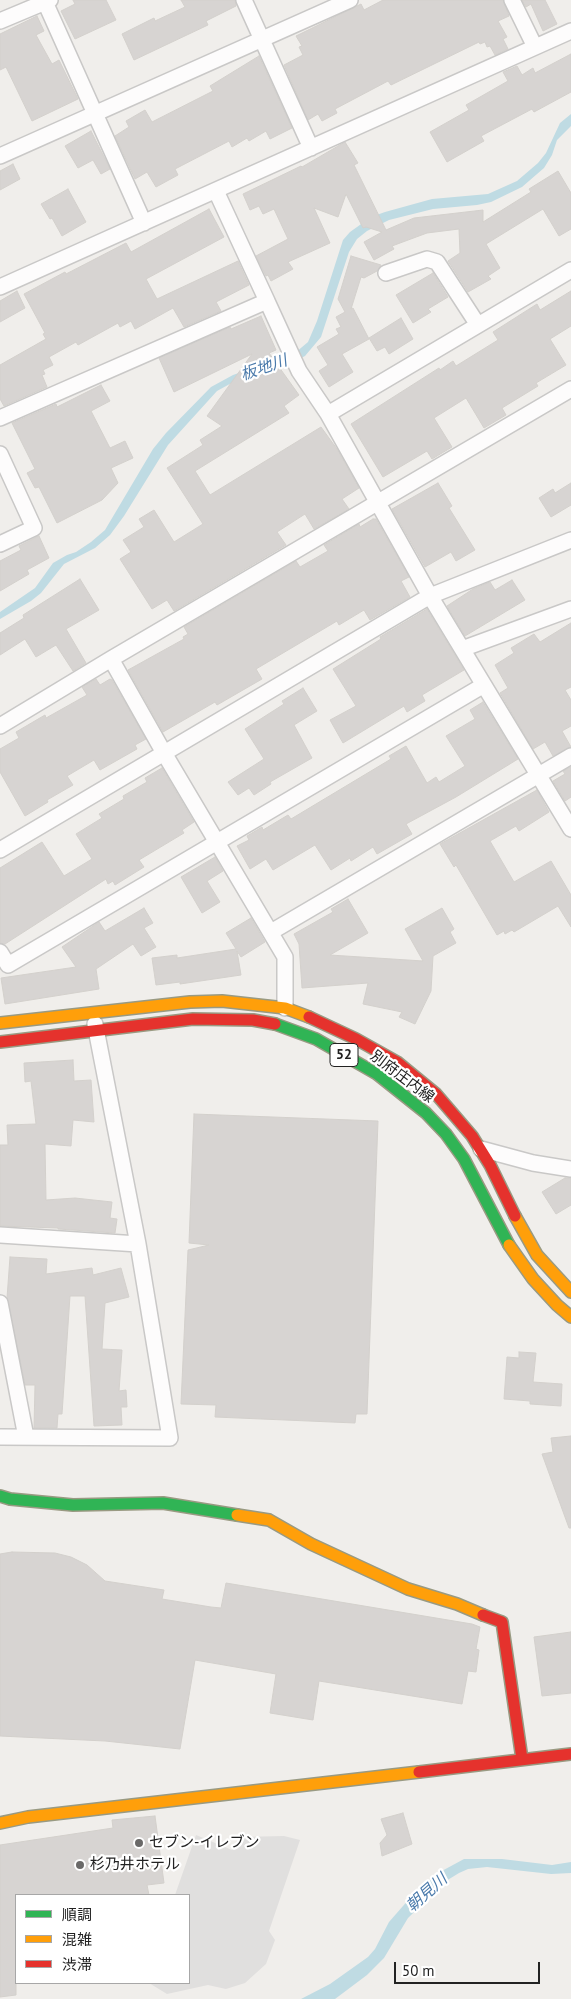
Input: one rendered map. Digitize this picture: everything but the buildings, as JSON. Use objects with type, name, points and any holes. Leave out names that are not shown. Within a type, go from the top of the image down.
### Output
[{"type":"main road","name":"別府庄内線","points":[[0,1023],[222,1001],[285,1008],[356,1039],[396,1062],[436,1094],[462,1122],[481,1149],[526,1237],[550,1271],[571,1292]]},
{"type":"main road","name":"別府庄内線","points":[[0,1042],[193,1019],[253,1020],[282,1024],[316,1039],[377,1074],[426,1113],[446,1134],[464,1159],[511,1248],[533,1279],[571,1317]]},
{"type":"main road","points":[[0,1496],[10,1499],[73,1505],[163,1502],[269,1520],[311,1544],[408,1589],[457,1604],[502,1622],[522,1759]]},
{"type":"main road","points":[[0,1823],[28,1817],[571,1754]]},
{"type":"street","points":[[244,0],[311,148]]},
{"type":"street","points":[[0,156],[350,0]]},
{"type":"street","points":[[512,0],[535,47]]},
{"type":"street","points":[[0,21],[48,1],[144,223]]},
{"type":"street","points":[[0,288],[571,31]]},
{"type":"street","points":[[216,190],[299,371],[328,414],[430,596],[571,829]]},
{"type":"street","points":[[386,273],[427,259],[437,262],[478,326]]},
{"type":"street","points":[[328,414],[571,270]]},
{"type":"street","points":[[0,418],[267,301]]},
{"type":"street","points":[[0,726],[111,658],[571,389]]},
{"type":"street","points":[[0,454],[34,528],[0,544]]},
{"type":"street","points":[[0,850],[430,596],[571,540]]},
{"type":"street","points":[[462,649],[571,609]]},
{"type":"street","points":[[111,658],[164,753],[285,957],[285,1008]]},
{"type":"street","points":[[0,952],[8,965],[484,685]]},
{"type":"street","points":[[270,932],[571,756]]},
{"type":"street","points":[[0,1437],[170,1438],[138,1244],[93,1013]]},
{"type":"street","points":[[481,1149],[532,1164],[571,1169]]},
{"type":"street","points":[[0,1235],[138,1244]]},
{"type":"street","points":[[0,1303],[26,1437]]},
{"type":"shaded area","points":[[196,1835],[232,1850],[240,1837],[284,1836],[300,1840],[269,1931],[275,1940],[266,1964],[245,1983],[226,1989],[208,1985],[167,1994],[151,1984],[190,1984],[190,1894],[175,1894]]},
{"type":"water","name":"板地川","points":[[571,114],[571,126],[557,140],[552,155],[544,168],[522,187],[491,202],[433,209],[389,220],[367,231],[357,239],[349,252],[321,337],[305,356],[287,365],[237,380],[217,391],[168,445],[110,535],[95,548],[64,564],[41,593],[0,619],[0,612],[35,588],[53,563],[76,552],[105,530],[153,449],[211,387],[233,375],[295,353],[308,342],[317,321],[343,240],[350,232],[371,217],[385,212],[432,199],[488,194],[517,181],[538,163],[546,153],[560,123]]},
{"type":"water","name":"朝見川","points":[[464,1859],[502,1859],[552,1865],[571,1862],[571,1873],[551,1874],[487,1867],[468,1869],[459,1873],[446,1881],[408,1918],[384,1958],[367,1975],[335,1999],[301,1999],[330,1984],[368,1957],[375,1949],[389,1922],[410,1898],[440,1872]]},
{"type":"traffic: fast","points":[[275,1024],[316,1039],[377,1074],[426,1113],[446,1134],[464,1159],[509,1245]]},
{"type":"traffic: fast","points":[[0,1496],[10,1499],[73,1505],[163,1503],[237,1515]]},
{"type":"traffic: slow","points":[[0,1023],[190,1002],[222,1001],[285,1008],[309,1017]]},
{"type":"traffic: slow","points":[[515,1216],[537,1255],[571,1292]]},
{"type":"traffic: slow","points":[[509,1245],[533,1279],[571,1317]]},
{"type":"traffic: slow","points":[[237,1515],[269,1520],[311,1544],[408,1589],[457,1604],[483,1615]]},
{"type":"traffic: slow","points":[[0,1823],[28,1817],[419,1772]]},
{"type":"traffic: jam","points":[[309,1017],[356,1039],[397,1062],[436,1094],[472,1136],[490,1165],[515,1216]]},
{"type":"traffic: jam","points":[[0,1042],[193,1019],[253,1020],[275,1024]]},
{"type":"traffic: jam","points":[[483,1615],[502,1622],[522,1759]]},
{"type":"traffic: jam","points":[[419,1772],[571,1754]]},
{"type":"place","name":"セブン-イレブン","points":[[139,1843]]},
{"type":"place","name":"杉乃井ホテル","points":[[80,1865]]}]
